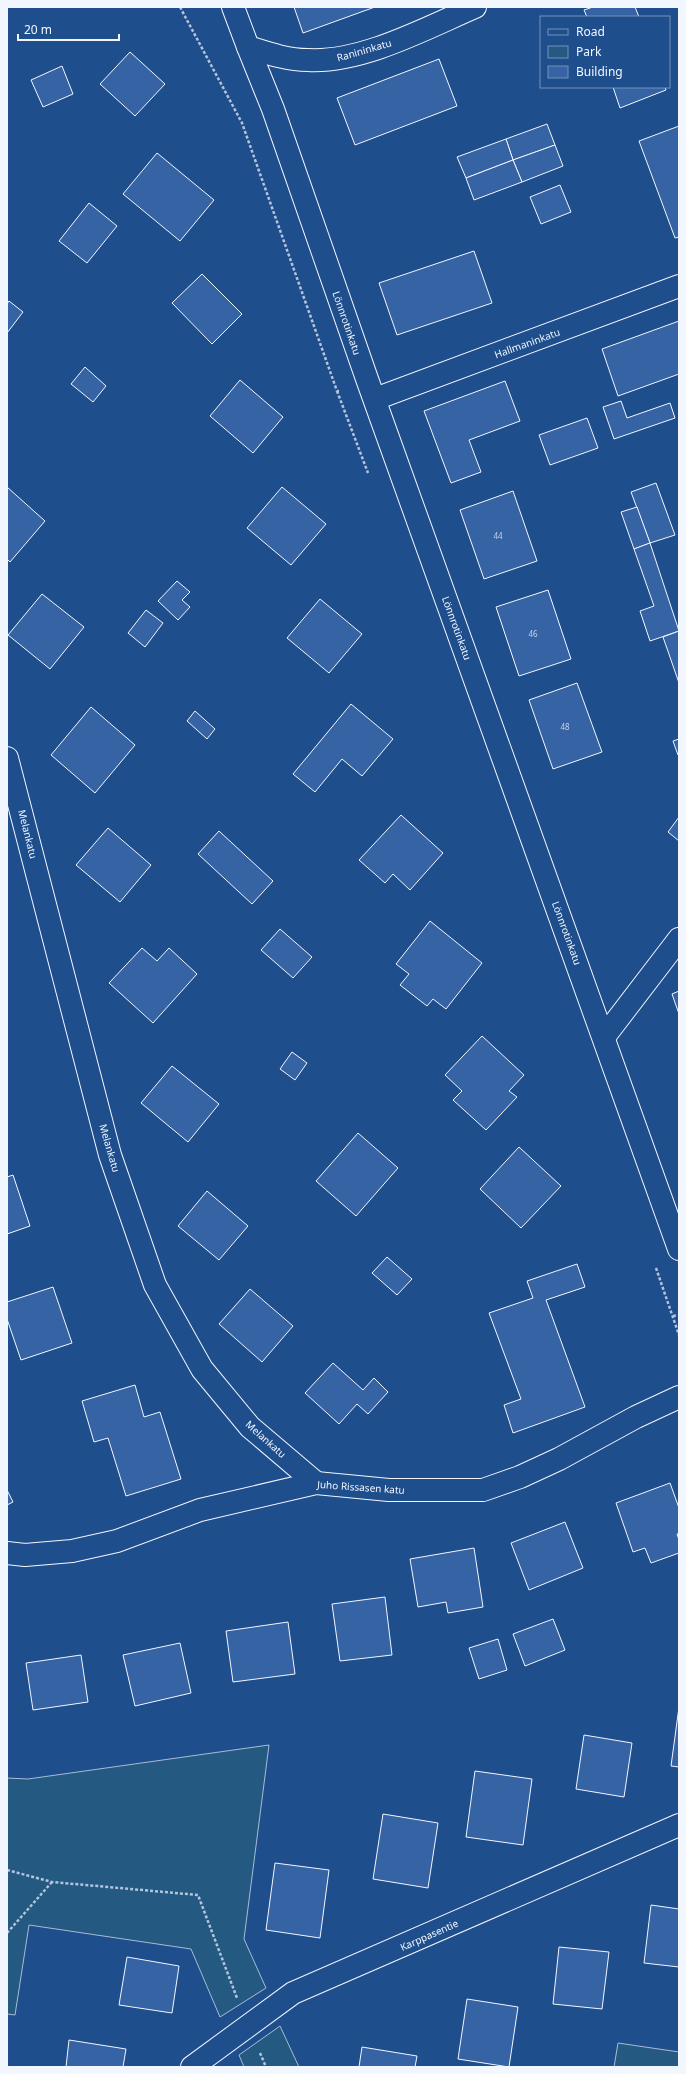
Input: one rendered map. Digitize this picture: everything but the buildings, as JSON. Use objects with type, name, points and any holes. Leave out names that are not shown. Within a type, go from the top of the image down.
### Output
[{"type":"street","name":"Lönnrotinkatu","points":[[233,7],[274,109],[367,379],[679,1249]]},
{"type":"street","name":"Ranininkatu","points":[[248,47],[278,56],[307,60],[334,60],[387,45],[475,7]]},
{"type":"street","name":"Hallmaninkatu","points":[[375,399],[679,286]]},
{"type":"street","name":"Melankatu","points":[[7,758],[110,1155],[155,1285],[202,1369],[250,1427],[316,1483]]},
{"type":"street","points":[[604,1037],[679,939]]},
{"type":"street","name":"Juho Rissasen katu","points":[[7,1554],[25,1555],[72,1551],[110,1542],[200,1510],[316,1483],[389,1490],[483,1490],[520,1478],[559,1459],[636,1417],[679,1397]]},
{"type":"street","name":"Karppasentie","points":[[192,2067],[293,1993],[679,1825]]},
{"type":"path","points":[[180,7],[242,123],[337,391],[367,379]]},
{"type":"path","points":[[673,1316],[679,1315]]},
{"type":"path","points":[[7,1870],[52,1882],[198,1895],[247,2026]]},
{"type":"path","points":[[7,1933],[52,1882]]},
{"type":"green space","points":[[269,1745],[244,1939],[266,1988],[220,2017],[191,1949],[29,1925],[15,2015],[7,2014],[7,1778],[28,1779]]},
{"type":"green space","points":[[280,2026],[299,2067],[244,2067],[239,2055]]},
{"type":"green space","points":[[618,2043],[679,2052],[679,2067],[614,2067]]}]
